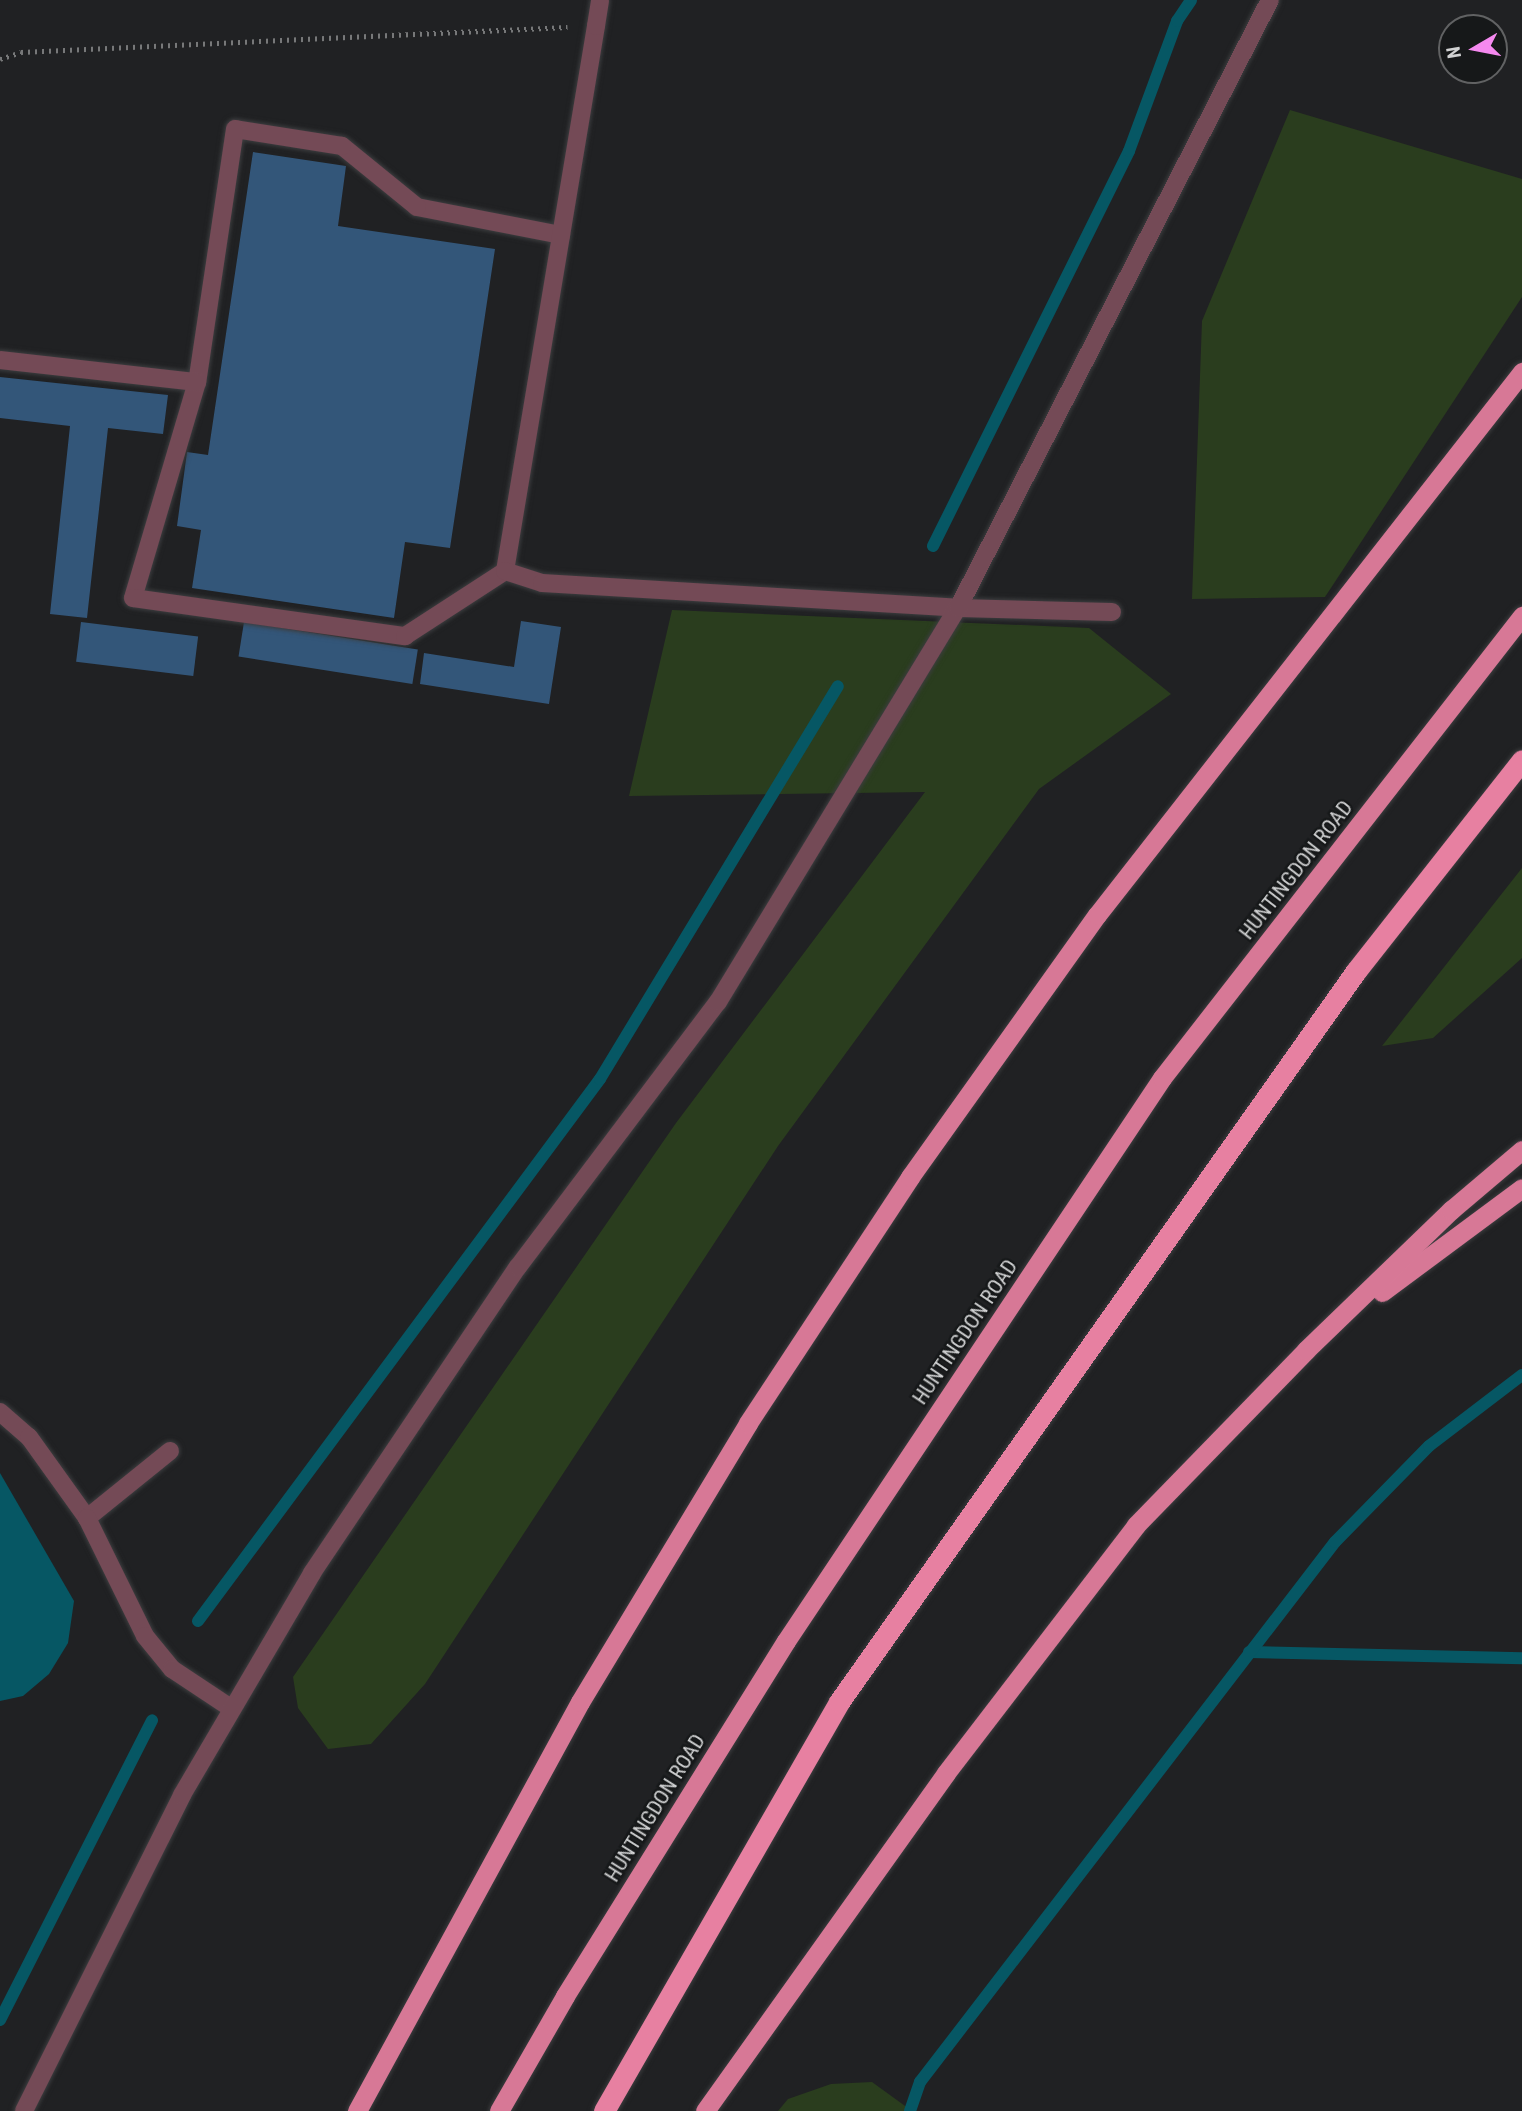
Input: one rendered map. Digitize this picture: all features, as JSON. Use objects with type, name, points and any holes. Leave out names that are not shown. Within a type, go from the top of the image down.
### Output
[{"type":"highway","points":[[357,2111],[579,1702],[748,1423],[910,1177],[1097,915],[1522,372]]},
{"type":"highway","name":"HUNTINGDON ROAD","points":[[499,2111],[565,1996],[786,1641],[1162,1078],[1522,616]]},
{"type":"highway","points":[[604,2111],[839,1702],[1356,971],[1522,760]]},
{"type":"highway","points":[[705,2111],[946,1773],[1136,1525],[1306,1350],[1451,1210],[1522,1150]]},
{"type":"highway","points":[[1306,1350],[1522,1188]]},
{"type":"lane","points":[[561,236],[416,207],[342,146],[235,129],[197,382],[133,598],[405,636],[505,571],[561,236],[596,26],[600,0]]},
{"type":"lane","points":[[24,2111],[182,1796],[312,1573],[517,1267],[718,1002],[958,608],[1270,0]]},
{"type":"lane","points":[[0,360],[197,382]]},
{"type":"lane","points":[[505,571],[542,583],[958,608],[1112,612]]},
{"type":"lane","points":[[0,1412],[29,1437],[88,1518],[145,1636],[172,1669],[231,1708]]},
{"type":"lane","points":[[88,1518],[170,1451]]},
{"type":"path","points":[[0,59],[21,52],[596,26]]},
{"type":"green space","points":[[1290,110],[1522,179],[1522,297],[1325,597],[1192,599],[1202,321]]},
{"type":"green space","points":[[672,610],[1089,628],[1171,694],[1039,789],[778,1146],[425,1684],[371,1744],[328,1749],[298,1708],[293,1677],[676,1123],[925,792],[629,796]]},
{"type":"green space","points":[[1522,868],[1522,958],[1433,1038],[1382,1046]]},
{"type":"green space","points":[[872,2082],[912,2111],[778,2111],[788,2099],[831,2084]]},
{"type":"water","points":[[0,1473],[74,1601],[68,1643],[49,1674],[23,1696],[0,1701]]},
{"type":"building","points":[[253,152],[346,166],[338,226],[495,249],[450,548],[405,542],[394,618],[192,588],[201,530],[177,526],[187,452],[208,455]]},
{"type":"building","points":[[0,377],[168,395],[163,434],[108,428],[87,618],[50,614],[70,426],[0,418]]},
{"type":"building","points":[[521,621],[561,627],[549,704],[420,684],[424,653],[514,667]]},
{"type":"building","points":[[81,622],[198,636],[193,676],[76,662]]},
{"type":"building","points":[[244,622],[418,650],[412,684],[239,657]]},
{"type":"waterway","points":[[933,546],[1129,151],[1177,21],[1191,0]]},
{"type":"waterway","points":[[198,1621],[600,1079],[838,686]]},
{"type":"waterway","points":[[910,2111],[920,2082],[1335,1542],[1429,1446],[1522,1375]]},
{"type":"waterway","points":[[1249,1652],[1522,1658]]},
{"type":"waterway","points":[[0,2020],[152,1720]]}]
